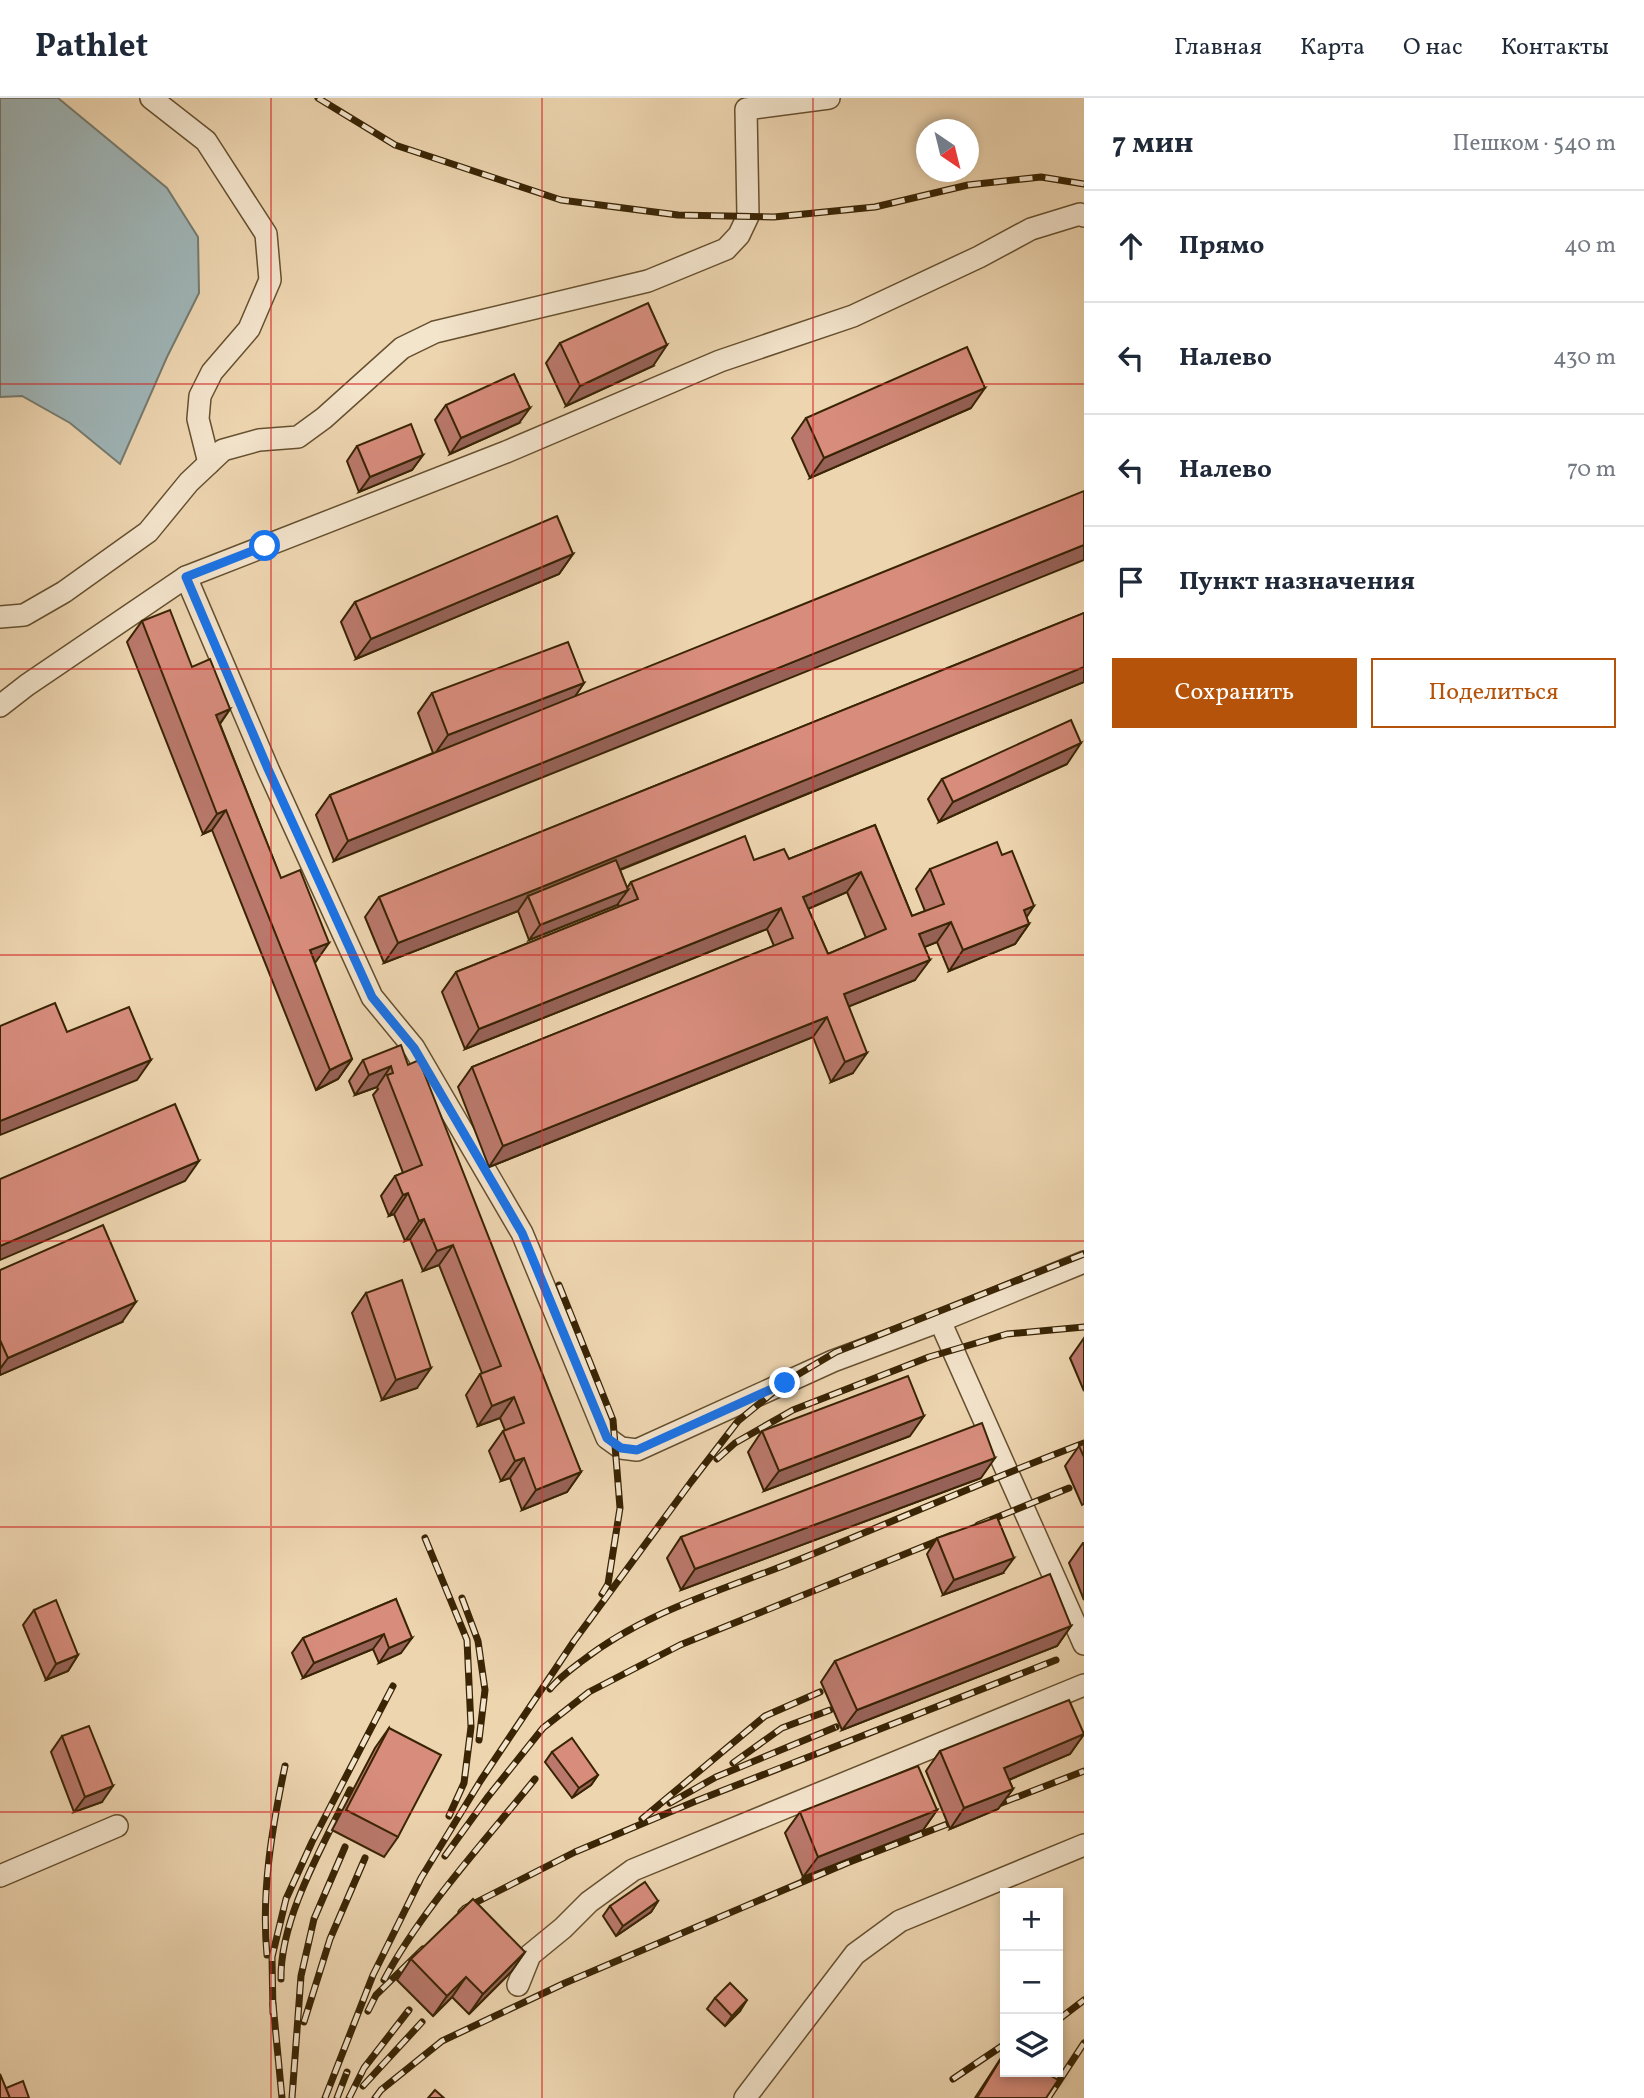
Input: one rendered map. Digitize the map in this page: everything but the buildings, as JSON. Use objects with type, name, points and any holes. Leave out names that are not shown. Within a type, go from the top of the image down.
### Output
[{"type":"street","points":[[151,98],[206,141],[266,234],[270,280],[249,329],[212,372],[200,396],[198,419],[209,463]]},
{"type":"street","points":[[0,617],[24,615],[64,592],[148,532],[189,482],[223,450],[259,440],[298,437],[324,418],[402,348],[435,332],[648,281],[726,249],[738,236],[748,216],[746,109],[829,98]]},
{"type":"street","points":[[0,706],[186,577],[506,452],[720,361],[853,316],[979,257],[1031,229],[1080,214],[1084,216]]},
{"type":"street","points":[[186,577],[268,769],[372,997],[414,1048],[522,1233],[607,1438],[621,1448],[637,1450],[833,1360],[940,1321],[1084,1262]]},
{"type":"street","points":[[940,1321],[1084,1644]]},
{"type":"street","points":[[518,1985],[530,1955],[589,1902],[633,1870],[1084,1685]]},
{"type":"street","points":[[0,1876],[117,1826]]},
{"type":"street","points":[[745,2098],[855,1954],[900,1921],[1084,1845]]},
{"type":"shaded area","points":[[0,98],[58,98],[167,188],[198,237],[199,293],[167,357],[120,464],[70,423],[22,396],[0,397]]},
{"type":"railway","points":[[318,98],[395,145],[561,200],[678,215],[774,217],[875,207],[968,185],[1041,177],[1084,184]]},
{"type":"railway","points":[[325,2098],[373,1975],[421,1878],[481,1780],[574,1641],[738,1421],[787,1381],[836,1352],[1084,1254]]},
{"type":"railway","points":[[559,1285],[613,1420],[620,1508],[608,1584],[602,1594]]},
{"type":"railway","points":[[717,1459],[735,1443],[793,1410],[929,1357],[1007,1334],[1084,1327]]},
{"type":"railway","points":[[550,1689],[607,1643],[660,1614],[1084,1443]]},
{"type":"railway","points":[[978,1525],[1069,1488]]},
{"type":"railway","points":[[445,1856],[543,1728],[589,1692],[680,1645],[952,1535]]},
{"type":"railway","points":[[425,1538],[467,1640],[471,1727],[464,1783],[449,1816]]},
{"type":"railway","points":[[462,1598],[478,1641],[485,1690],[479,1740]]},
{"type":"railway","points":[[461,1912],[575,1852],[696,1801],[1056,1660]]},
{"type":"railway","points":[[273,2013],[272,1957],[286,1899],[312,1842],[393,1686]]},
{"type":"railway","points":[[642,1819],[765,1716],[820,1692]]},
{"type":"railway","points":[[733,1763],[782,1728],[830,1710]]},
{"type":"railway","points":[[670,1803],[716,1777],[836,1727]]},
{"type":"railway","points":[[267,1955],[265,1908],[269,1860],[285,1766]]},
{"type":"railway","points":[[375,2098],[381,2090],[442,2041],[565,1983],[847,1863],[1084,1771]]},
{"type":"railway","points":[[384,1980],[435,1902],[535,1779]]},
{"type":"railway","points":[[281,1979],[283,1956],[295,1907],[350,1790]]},
{"type":"railway","points":[[292,2098],[301,1976],[314,1919],[345,1847]]},
{"type":"railway","points":[[304,2022],[330,1939],[365,1858]]},
{"type":"railway","points":[[368,2011],[376,1995],[423,1949]]},
{"type":"railway","points":[[1063,2016],[1084,2000]]},
{"type":"railway","points":[[273,2004],[282,2098]]},
{"type":"railway","points":[[349,2098],[364,2068],[409,2010]]},
{"type":"railway","points":[[363,2086],[422,2022]]},
{"type":"railway","points":[[1048,2098],[1084,2043]]},
{"type":"railway","points":[[953,2079],[1000,2047]]},
{"type":"railway","points":[[337,2098],[347,2072]]},
{"type":"route","points":[[265,546],[186,577],[268,769],[372,997],[414,1048],[522,1233],[607,1438],[621,1448],[637,1450],[785,1383]]}]
